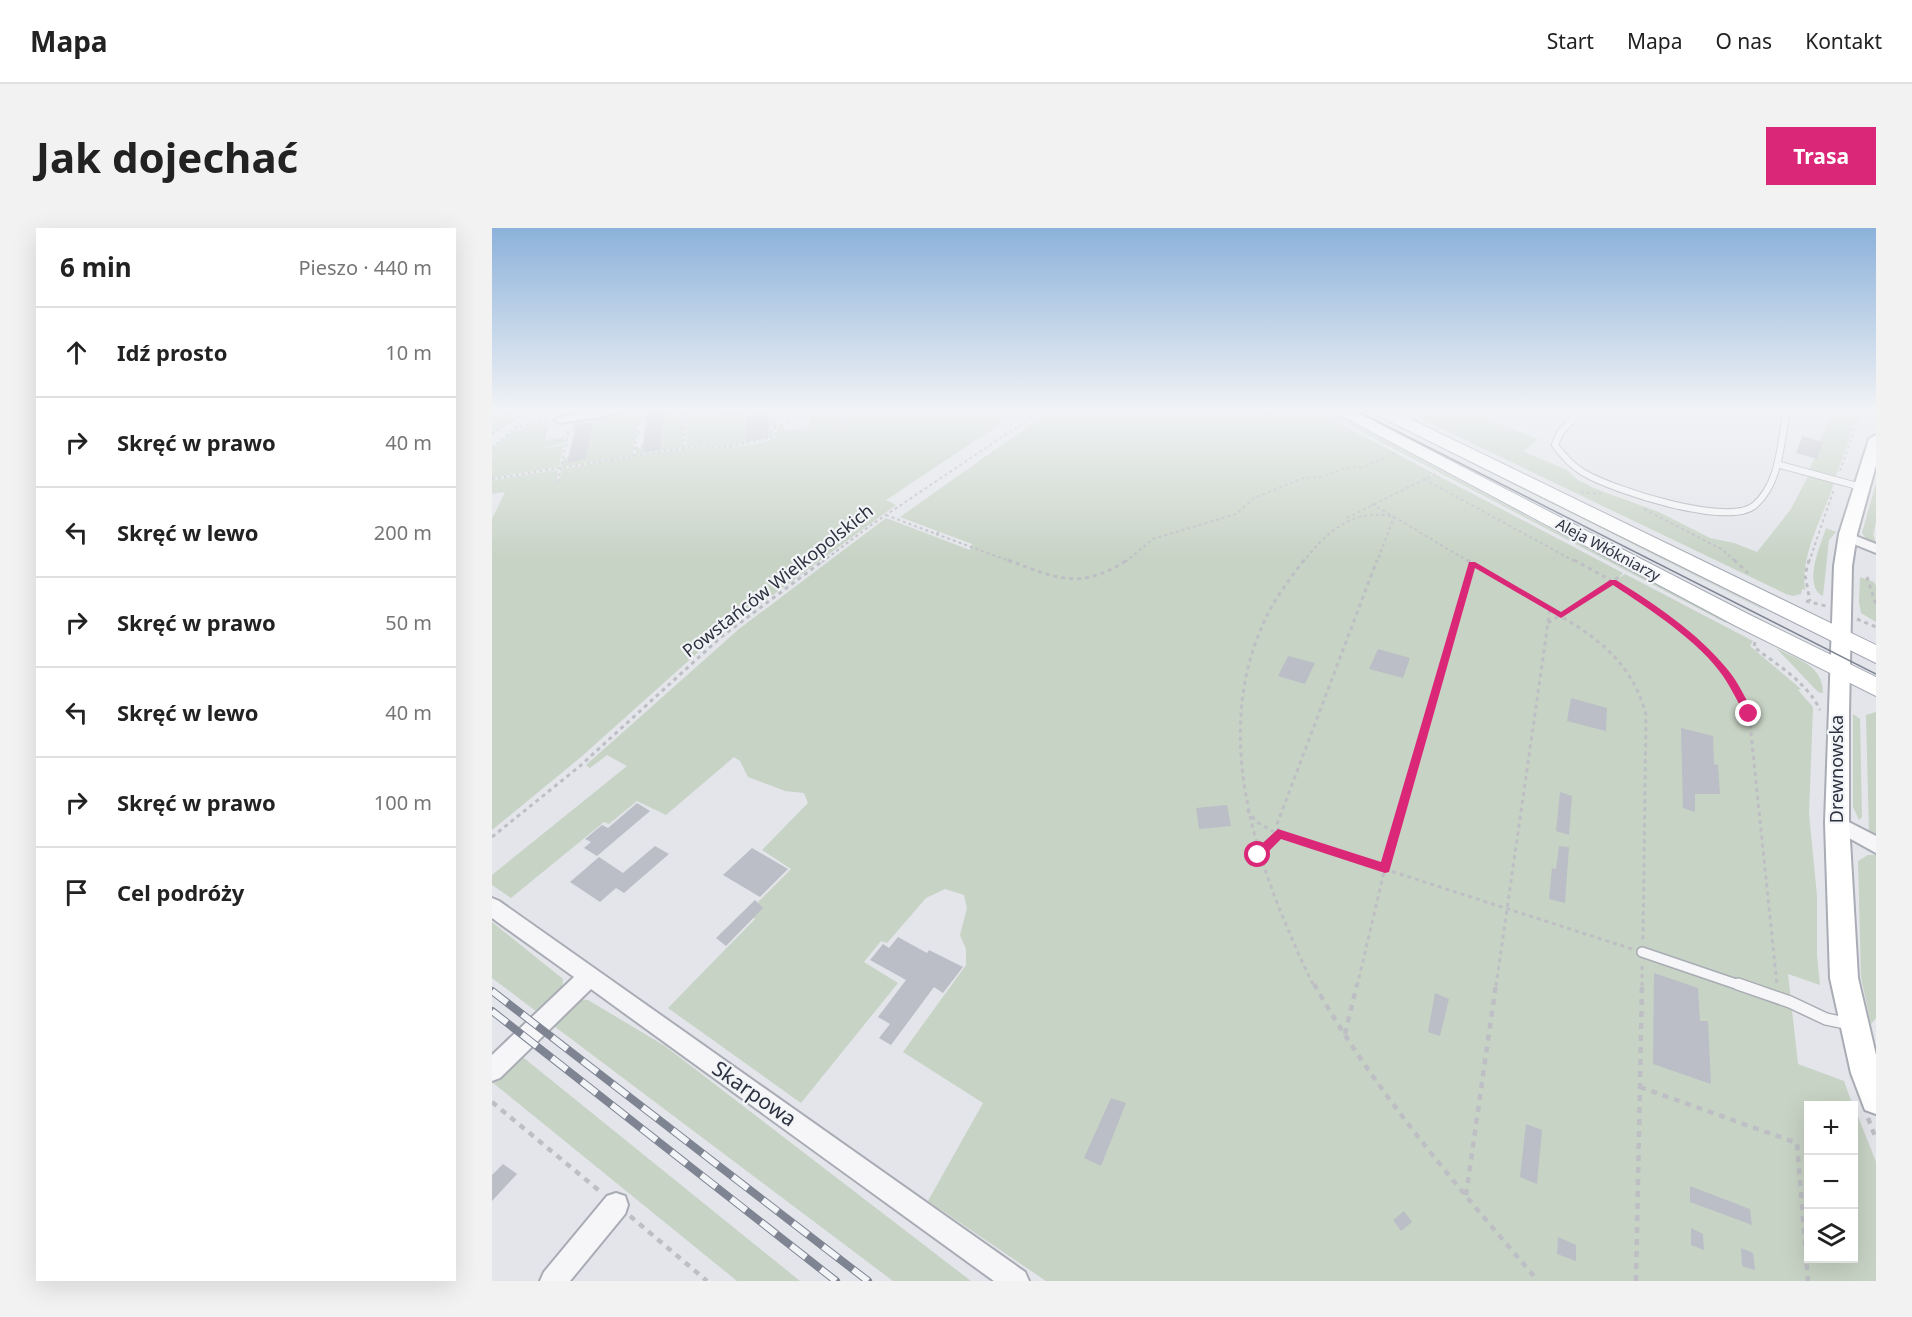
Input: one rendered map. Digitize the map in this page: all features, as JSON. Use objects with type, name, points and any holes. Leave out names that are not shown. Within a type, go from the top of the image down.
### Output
[{"type":"main road","name":"Aleja Włókniarzy","points":[[1436,460],[1876,687]]},
{"type":"main road","name":"Aleja Włókniarzy","points":[[1480,460],[1876,655]]},
{"type":"main road","name":"Drewnowska","points":[[1873,460],[1861,487],[1843,566],[1837,823],[1844,978],[1853,1024],[1876,1099]]},
{"type":"street","points":[[1848,537],[1876,549]]},
{"type":"street","points":[[1837,823],[1876,845]]},
{"type":"street","name":"Skarpowa","points":[[492,907],[1016,1281]]},
{"type":"street","points":[[492,1070],[589,977]]},
{"type":"street","points":[[553,1281],[616,1205]]},
{"type":"lane","points":[[1570,460],[1590,476],[1614,488],[1652,500],[1717,511],[1750,509],[1761,498],[1778,460]]},
{"type":"lane","points":[[1777,464],[1861,487]]},
{"type":"lane","points":[[1642,952],[1779,998],[1826,1019],[1853,1024]]},
{"type":"path","points":[[558,482],[562,460]]},
{"type":"path","points":[[492,479],[608,460]]},
{"type":"path","name":"Powstańców Wielkopolskich","points":[[492,837],[580,766],[721,637],[886,515],[968,460]]},
{"type":"path","points":[[886,515],[1041,572],[1061,578],[1089,579],[1106,574],[1135,555],[1153,539],[1236,514],[1254,498],[1303,478],[1323,477],[1344,468],[1364,467],[1381,460]]},
{"type":"path","points":[[1810,601],[1805,575],[1815,538],[1827,513],[1844,460]]},
{"type":"path","points":[[1436,473],[1349,516],[1337,526],[1284,586],[1261,625],[1250,658],[1240,720],[1239,750],[1245,807],[1258,855],[1308,975],[1345,1035],[1372,1076],[1438,1164],[1538,1281]]},
{"type":"path","points":[[1424,479],[1613,582],[1661,612],[1725,672],[1749,714],[1779,998]]},
{"type":"path","points":[[1580,492],[1604,495]]},
{"type":"path","points":[[1372,504],[1590,634],[1607,648],[1641,695],[1646,715],[1636,1281]]},
{"type":"path","points":[[1637,507],[1717,546],[1749,574]]},
{"type":"path","points":[[1337,526],[1350,518],[1363,515],[1394,517]]},
{"type":"path","points":[[1279,835],[1278,824],[1394,517]]},
{"type":"path","points":[[1345,1035],[1385,868],[1472,564]]},
{"type":"path","points":[[1867,577],[1876,605]]},
{"type":"path","points":[[1548,623],[1617,579]]},
{"type":"path","points":[[1466,1197],[1550,609]]},
{"type":"path","points":[[1854,618],[1876,627]]},
{"type":"path","points":[[1245,807],[1257,822],[1279,835],[1642,952]]},
{"type":"path","points":[[1258,855],[1279,835]]},
{"type":"path","points":[[1640,1088],[1797,1143],[1808,1281]]},
{"type":"green space","points":[[492,460],[561,460],[559,467],[492,478]]},
{"type":"green space","points":[[563,460],[567,460],[567,462],[605,460],[561,467]]},
{"type":"green space","points":[[611,460],[946,460],[886,500],[896,505],[714,638],[581,757],[492,830],[492,519],[505,492],[492,494],[492,480],[558,470],[557,482],[559,482],[562,469]]},
{"type":"green space","points":[[980,460],[1409,460],[1433,473],[1428,478],[1435,474],[1623,573],[1617,579],[1625,574],[1753,641],[1750,646],[1801,689],[1798,690],[1813,707],[1809,814],[1817,896],[1817,955],[1820,985],[1788,974],[1798,1064],[1844,1081],[1851,1101],[1804,1101],[1804,1263],[1858,1263],[1858,1116],[1876,1162],[1876,1281],[1046,1281],[928,1201],[983,1103],[903,1052],[966,965],[966,949],[960,935],[967,908],[964,895],[945,889],[926,898],[887,943],[881,941],[864,962],[898,983],[801,1103],[668,1008],[755,919],[747,913],[791,869],[762,850],[808,803],[804,793],[785,791],[748,777],[740,761],[734,757],[666,815],[637,801],[609,824],[604,822],[511,898],[492,885],[492,875],[627,766],[607,755],[590,768],[586,765],[739,629],[886,518],[970,550],[972,544],[900,517]]},
{"type":"green space","points":[[1416,460],[1422,460],[1726,623]]},
{"type":"green space","points":[[1466,460],[1468,460],[1762,609]]},
{"type":"green space","points":[[1507,460],[1544,460],[1567,470],[1578,480],[1596,489],[1659,512],[1710,538],[1734,543],[1757,552],[1791,509],[1808,476],[1834,483],[1809,549],[1804,576],[1805,590],[1802,589],[1801,594],[1793,596]]},
{"type":"green space","points":[[1813,460],[1842,460],[1836,476],[1810,469]]},
{"type":"green space","points":[[1876,483],[1876,523],[1873,534],[1876,544],[1867,540],[1862,533]]},
{"type":"green space","points":[[1826,528],[1836,532],[1829,540],[1823,596],[1817,591],[1813,574]]},
{"type":"green space","points":[[1860,577],[1874,582],[1876,586],[1876,622],[1861,613]]},
{"type":"green space","points":[[1776,648],[1808,664],[1819,676],[1823,693],[1818,692]]},
{"type":"green space","points":[[1876,712],[1876,837],[1869,832],[1866,715]]},
{"type":"green space","points":[[1853,714],[1860,719],[1862,817],[1859,820],[1853,807]]},
{"type":"green space","points":[[1868,855],[1876,855],[1876,1018],[1871,1024],[1861,977],[1858,861]]},
{"type":"green space","points":[[492,922],[563,979],[562,991],[537,1012],[492,978]]},
{"type":"green space","points":[[579,999],[588,1000],[665,1046],[971,1281],[893,1281],[550,1023]]},
{"type":"green space","points":[[519,1054],[800,1281],[737,1281],[492,1082]]},
{"type":"building","points":[[1378,649],[1410,658],[1403,678],[1369,669]]},
{"type":"building","points":[[1288,656],[1315,663],[1305,684],[1278,676]]},
{"type":"building","points":[[1571,698],[1607,708],[1606,731],[1567,721]]},
{"type":"building","points":[[1681,728],[1713,736],[1714,764],[1718,765],[1720,794],[1695,794],[1695,812],[1683,808]]},
{"type":"building","points":[[1560,792],[1572,796],[1569,835],[1556,831]]},
{"type":"building","points":[[637,803],[650,811],[597,856],[584,848],[591,842],[585,839],[602,825],[608,828]]},
{"type":"building","points":[[1227,805],[1231,826],[1199,829],[1196,808]]},
{"type":"building","points":[[655,846],[669,854],[624,893],[616,888],[600,902],[570,882],[599,857],[623,873]]},
{"type":"building","points":[[1559,846],[1569,847],[1565,903],[1549,899],[1552,868],[1556,869]]},
{"type":"building","points":[[752,848],[788,869],[760,897],[723,875]]},
{"type":"building","points":[[755,900],[763,908],[726,946],[716,938]]},
{"type":"building","points":[[898,937],[927,953],[929,950],[963,967],[943,993],[934,987],[891,1045],[879,1038],[890,1024],[878,1017],[906,980],[870,960],[883,944],[889,948]]},
{"type":"building","points":[[1654,973],[1698,988],[1700,1021],[1708,1021],[1711,1084],[1653,1064]]},
{"type":"building","points":[[1435,993],[1449,999],[1440,1036],[1428,1032]]},
{"type":"building","points":[[1111,1098],[1126,1103],[1101,1166],[1084,1158]]},
{"type":"building","points":[[1526,1124],[1542,1130],[1537,1184],[1520,1177]]},
{"type":"building","points":[[503,1164],[517,1174],[492,1201],[492,1175]]},
{"type":"building","points":[[1690,1186],[1750,1209],[1752,1225],[1690,1202]]},
{"type":"building","points":[[1404,1211],[1412,1222],[1401,1231],[1393,1220]]},
{"type":"building","points":[[1691,1228],[1703,1234],[1704,1250],[1691,1245]]},
{"type":"building","points":[[1558,1237],[1576,1245],[1576,1261],[1557,1254]]},
{"type":"building","points":[[1741,1248],[1753,1253],[1755,1270],[1742,1266]]},
{"type":"tram line","points":[[1454,460],[1876,674]]},
{"type":"railway","points":[[492,991],[868,1281]]},
{"type":"railway","points":[[492,1011],[836,1281]]},
{"type":"route","points":[[1258,855],[1278,834],[1385,868],[1472,564],[1561,616],[1613,582],[1630,591],[1661,612],[1725,672],[1749,714]]}]
